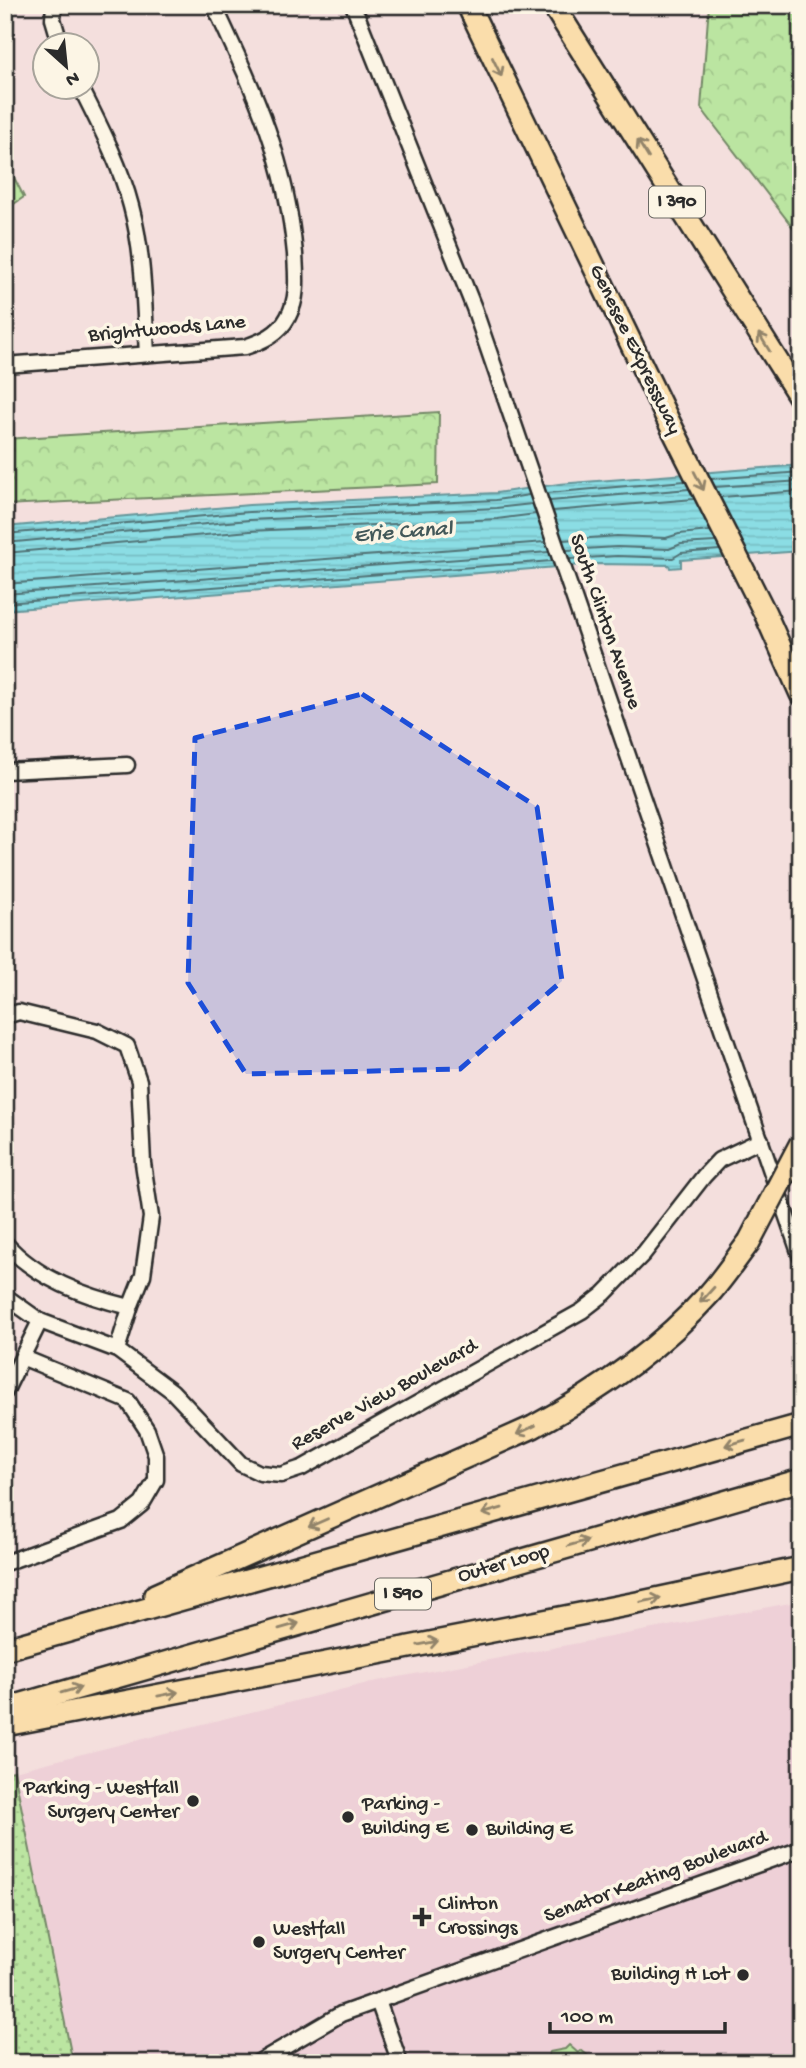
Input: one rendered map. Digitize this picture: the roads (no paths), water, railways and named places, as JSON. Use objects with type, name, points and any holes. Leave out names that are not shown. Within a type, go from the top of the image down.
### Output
[{"type":"highway","name":"Genesee Expressway","points":[[468,5],[668,420],[765,613],[801,694]]},
{"type":"highway","name":"I 390","points":[[553,5],[801,399]]},
{"type":"highway","points":[[92,1624],[533,1427],[582,1401],[664,1339],[710,1293],[749,1242],[801,1143]]},
{"type":"highway","points":[[5,1649],[801,1425]]},
{"type":"highway","name":"Outer Loop","points":[[5,1709],[801,1480]]},
{"type":"highway","points":[[5,1725],[675,1596],[801,1569]]},
{"type":"street","points":[[54,5],[53,19],[57,32]]},
{"type":"street","name":"Brightwoods Lane","points":[[5,365],[245,347],[259,343],[283,324],[294,303],[296,272],[293,232],[276,150],[251,84],[214,5]]},
{"type":"street","name":"South Clinton Avenue","points":[[353,5],[474,308],[801,1258]]},
{"type":"street","points":[[88,102],[119,169],[132,207],[142,276],[147,354]]},
{"type":"street","points":[[5,771],[127,765]]},
{"type":"street","points":[[5,1016],[19,1012],[97,1031],[127,1046],[139,1082],[143,1163],[151,1217],[143,1275],[117,1350]]},
{"type":"street","name":"Reserve View Boulevard","points":[[5,1296],[40,1321],[117,1350],[172,1391],[241,1464],[260,1473],[281,1475],[302,1468],[582,1311],[604,1294],[644,1252],[704,1175],[719,1160],[761,1140]]},
{"type":"street","points":[[5,1243],[47,1278],[106,1301],[130,1307]]},
{"type":"street","points":[[5,1392],[40,1321]]},
{"type":"street","points":[[5,1563],[121,1521],[142,1504],[156,1480],[156,1456],[148,1430],[128,1401],[24,1358]]},
{"type":"street","name":"Senator Keating Boulevard","points":[[257,2063],[341,2014],[801,1849]]},
{"type":"street","points":[[378,2001],[400,2063]]},
{"type":"water","name":"Erie Canal","points":[[801,465],[801,551],[681,560],[681,567],[670,568],[669,565],[595,564],[5,610],[5,527],[249,505],[496,493],[559,484]]},
{"type":"place","name":"Parking - Westfall Surgery Center","points":[[193,1801]]},
{"type":"place","name":"Parking - Building E","points":[[348,1817]]},
{"type":"place","name":"Building E","points":[[472,1830]]},
{"type":"place","name":"Clinton Crossings","points":[[422,1917]]},
{"type":"place","name":"Westfall Surgery Center","points":[[259,1942]]},
{"type":"place","name":"Building H Lot","points":[[743,1975]]}]
